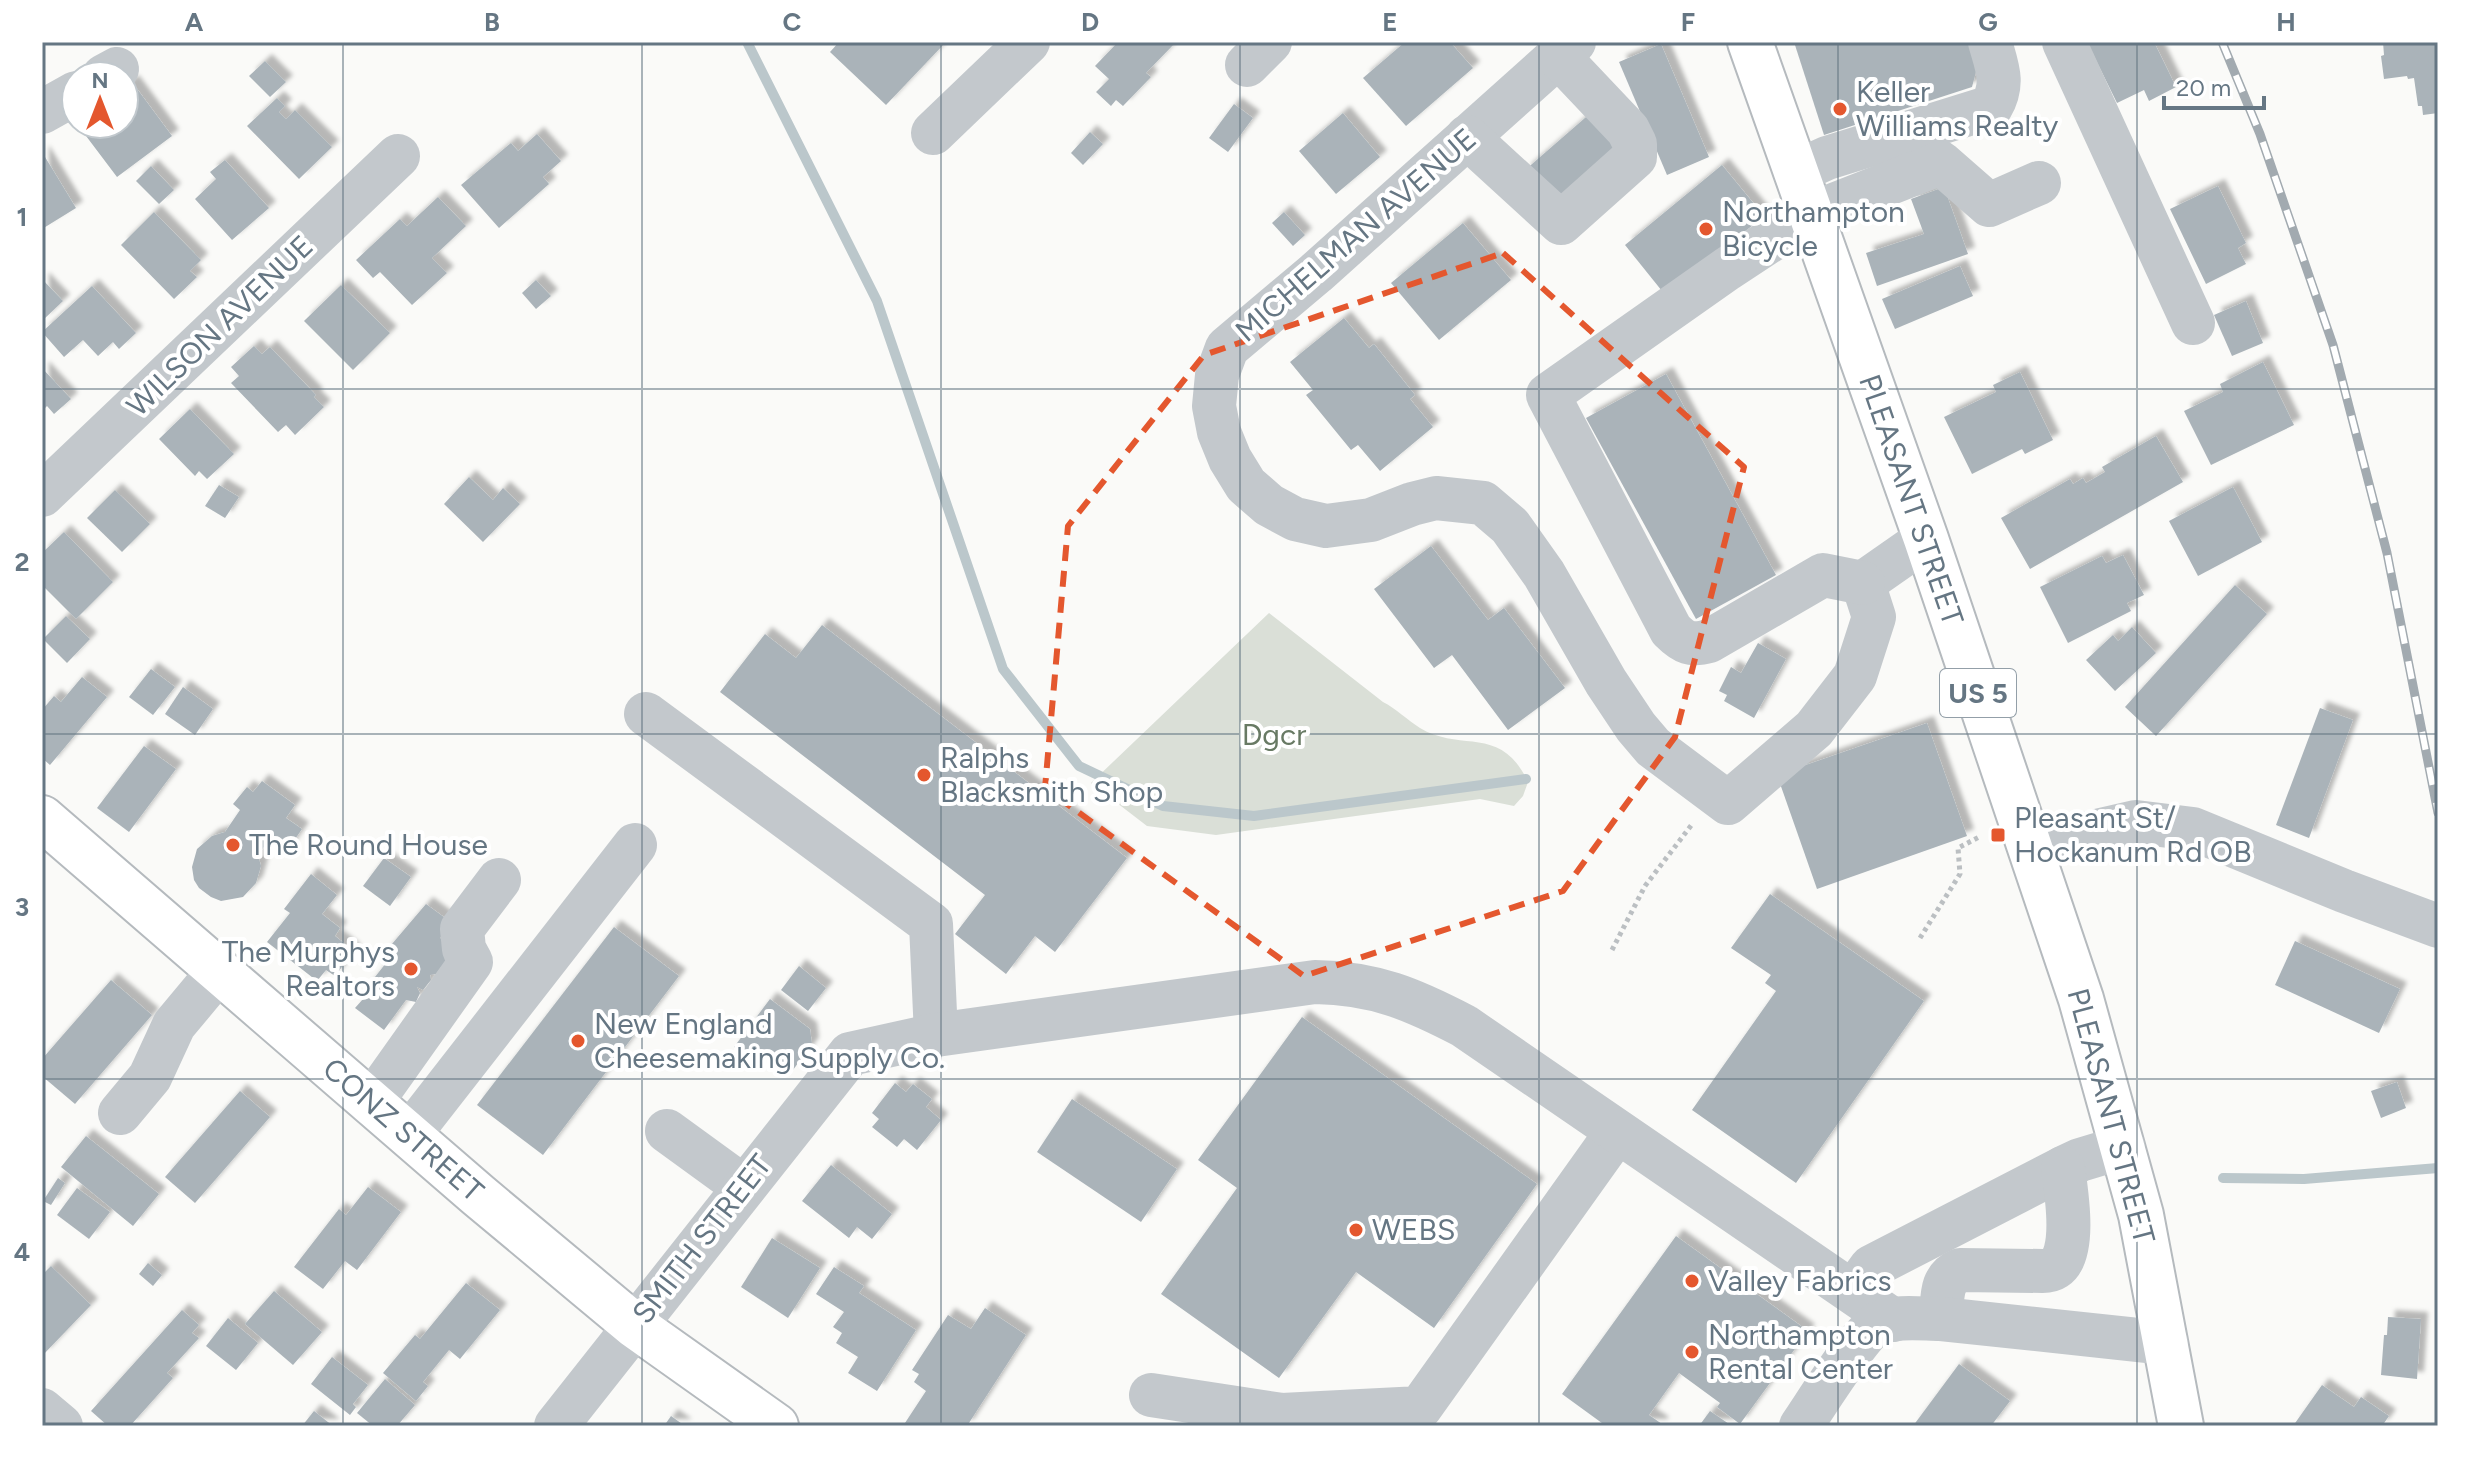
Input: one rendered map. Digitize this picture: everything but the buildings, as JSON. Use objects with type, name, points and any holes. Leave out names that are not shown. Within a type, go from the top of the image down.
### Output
[{"type":"main road","name":"PLEASANT STREET","points":[[1750,42],[1926,539],[2081,999],[2141,1215],[2181,1426]]},
{"type":"main road","name":"CONZ STREET","points":[[42,818],[635,1326],[776,1426]]},
{"type":"street","points":[[933,133],[1028,42]]},
{"type":"street","points":[[1796,172],[1827,158],[1991,107],[2000,91],[1990,42]]},
{"type":"street","points":[[2064,42],[2193,323]]},
{"type":"street","points":[[1467,137],[1561,223],[1635,157],[1635,144],[1628,130],[1566,48]]},
{"type":"street","name":"MICHELMAN AVENUE","points":[[1566,48],[1316,273],[1227,348],[1217,375],[1214,406],[1219,432],[1230,459],[1246,485],[1269,505],[1295,519],[1326,526],[1371,520],[1436,498],[1483,503],[1510,526],[1544,574],[1606,682],[1636,727],[1653,747],[1721,799]]},
{"type":"street","points":[[42,112],[60,102]]},
{"type":"street","name":"WILSON AVENUE","points":[[42,495],[398,156]]},
{"type":"street","points":[[1926,539],[1863,583],[1823,575],[1709,641],[1694,645],[1682,642],[1671,630],[1548,395],[1811,214],[1941,163],[1989,205],[2039,183]]},
{"type":"street","points":[[1721,799],[1814,729],[1855,676],[1874,617],[1863,583]]},
{"type":"street","points":[[646,714],[931,924],[936,1035],[1315,982],[1348,983],[1417,1002],[1464,1026],[1893,1320]]},
{"type":"street","points":[[2031,846],[2136,822],[2193,829],[2438,926]]},
{"type":"street","points":[[409,1135],[635,845]]},
{"type":"street","points":[[371,1103],[471,962],[464,949],[462,929],[499,880]]},
{"type":"street","points":[[120,1113],[150,1077],[174,1025],[219,971]]},
{"type":"street","name":"SMITH STREET","points":[[556,1426],[850,1054],[936,1035]]},
{"type":"street","points":[[667,1131],[744,1187]]},
{"type":"street","points":[[1151,1395],[1282,1415],[1420,1408],[1617,1132]]},
{"type":"street","points":[[1853,1292],[1871,1267],[2063,1168],[2123,1147]]},
{"type":"street","points":[[1941,1319],[1944,1282],[1949,1275],[1960,1270],[2043,1271],[2054,1269],[2061,1262],[2068,1234],[2063,1168]]},
{"type":"street","points":[[1801,1426],[1862,1338],[1879,1323],[1941,1319],[2166,1343]]},
{"type":"street","points":[[42,1410],[61,1426]]},
{"type":"path","points":[[1612,950],[1645,886],[1721,799]]},
{"type":"path","points":[[1920,938],[1960,874],[1958,848],[1981,836]]},
{"type":"highlighted area","points":[[1503,253],[1744,467],[1675,737],[1563,891],[1304,976],[1045,788],[1068,526],[1204,355]]},
{"type":"green space","name":"Dgcr","points":[[1269,613],[1420,728],[1451,739],[1493,746],[1506,753],[1528,782],[1523,796],[1514,806],[1480,799],[1216,835],[1147,826],[1091,783]]},
{"type":"waterway","points":[[747,42],[877,301],[1003,669],[1079,766],[1163,806],[1254,816],[1526,779]]},
{"type":"waterway","points":[[2223,1178],[2304,1179],[2438,1168]]},
{"type":"railway","points":[[2222,42],[2260,134],[2333,345],[2387,553],[2438,813]]},
{"type":"place","name":"Keller Williams Realty","points":[[1840,109]]},
{"type":"place","name":"Northampton Bicycle","points":[[1706,229]]},
{"type":"place","name":"Ralphs Blacksmith Shop","points":[[924,775]]},
{"type":"place","name":"Pleasant St/ Hockanum Rd OB","points":[[1998,835]]},
{"type":"place","name":"The Round House","points":[[233,845]]},
{"type":"place","name":"The Murphys Realtors","points":[[411,969]]},
{"type":"place","name":"New England Cheesemaking Supply Co.","points":[[578,1041]]},
{"type":"place","name":"WEBS","points":[[1356,1230]]},
{"type":"place","name":"Valley Fabrics","points":[[1692,1281]]},
{"type":"place","name":"Northampton Rental Center","points":[[1692,1352]]}]
